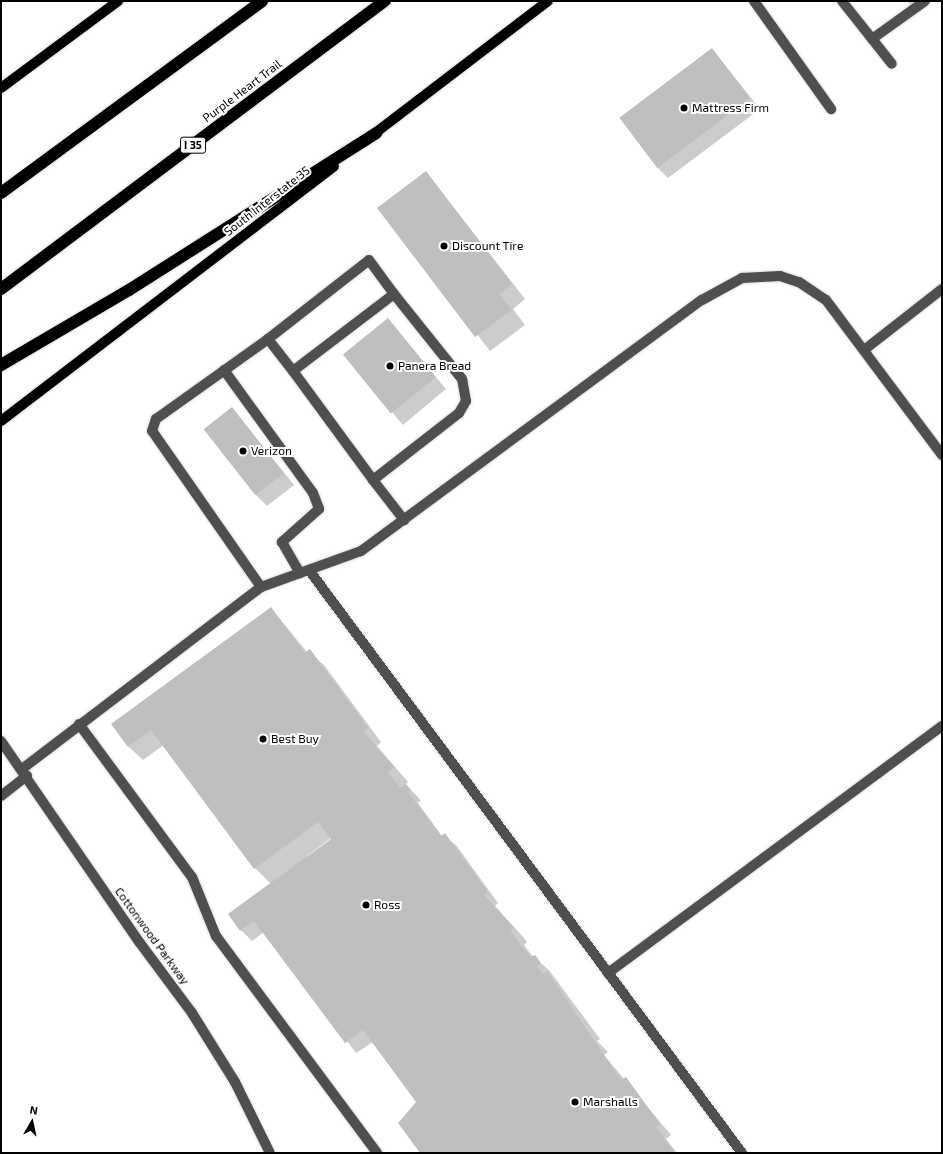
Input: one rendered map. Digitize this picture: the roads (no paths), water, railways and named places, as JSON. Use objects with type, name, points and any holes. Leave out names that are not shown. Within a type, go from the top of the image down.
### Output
[{"type":"highway","points":[[1,193],[262,1]]},
{"type":"highway","name":"Purple Heart Trail","points":[[1,289],[385,1]]},
{"type":"highway","points":[[1,364],[128,290],[376,133]]},
{"type":"main road","points":[[1,88],[118,1]]},
{"type":"main road","name":"South Interstate 35","points":[[1,421],[548,1]]},
{"type":"street","points":[[754,1],[831,109]]},
{"type":"street","points":[[842,1],[892,64]]},
{"type":"street","points":[[872,39],[925,1]]},
{"type":"street","points":[[261,587],[152,431],[156,419],[268,339],[369,260],[394,294],[462,379],[466,401],[459,413],[373,480]]},
{"type":"street","points":[[1,796],[24,772],[79,724],[261,587],[361,551],[702,300],[742,278],[780,276],[799,282],[826,300],[942,455]]},
{"type":"street","points":[[864,350],[942,289]]},
{"type":"street","points":[[292,371],[394,294]]},
{"type":"street","points":[[268,339],[404,520]]},
{"type":"street","points":[[224,370],[313,493],[319,509],[282,542],[608,973],[742,1153]]},
{"type":"street","points":[[79,724],[192,877],[216,936],[377,1153]]},
{"type":"street","points":[[608,973],[942,726]]},
{"type":"street","name":"Cottonwood Parkway","points":[[1,741],[24,772],[140,943],[192,1013],[235,1082],[270,1153]]},
{"type":"place","name":"Mattress Firm","points":[[684,108]]},
{"type":"place","name":"Discount Tire","points":[[444,246]]},
{"type":"place","name":"Panera Bread","points":[[390,366]]},
{"type":"place","name":"Verizon","points":[[243,451]]},
{"type":"place","name":"Best Buy","points":[[263,739]]},
{"type":"place","name":"Ross","points":[[366,905]]},
{"type":"place","name":"Marshalls","points":[[575,1102]]}]
